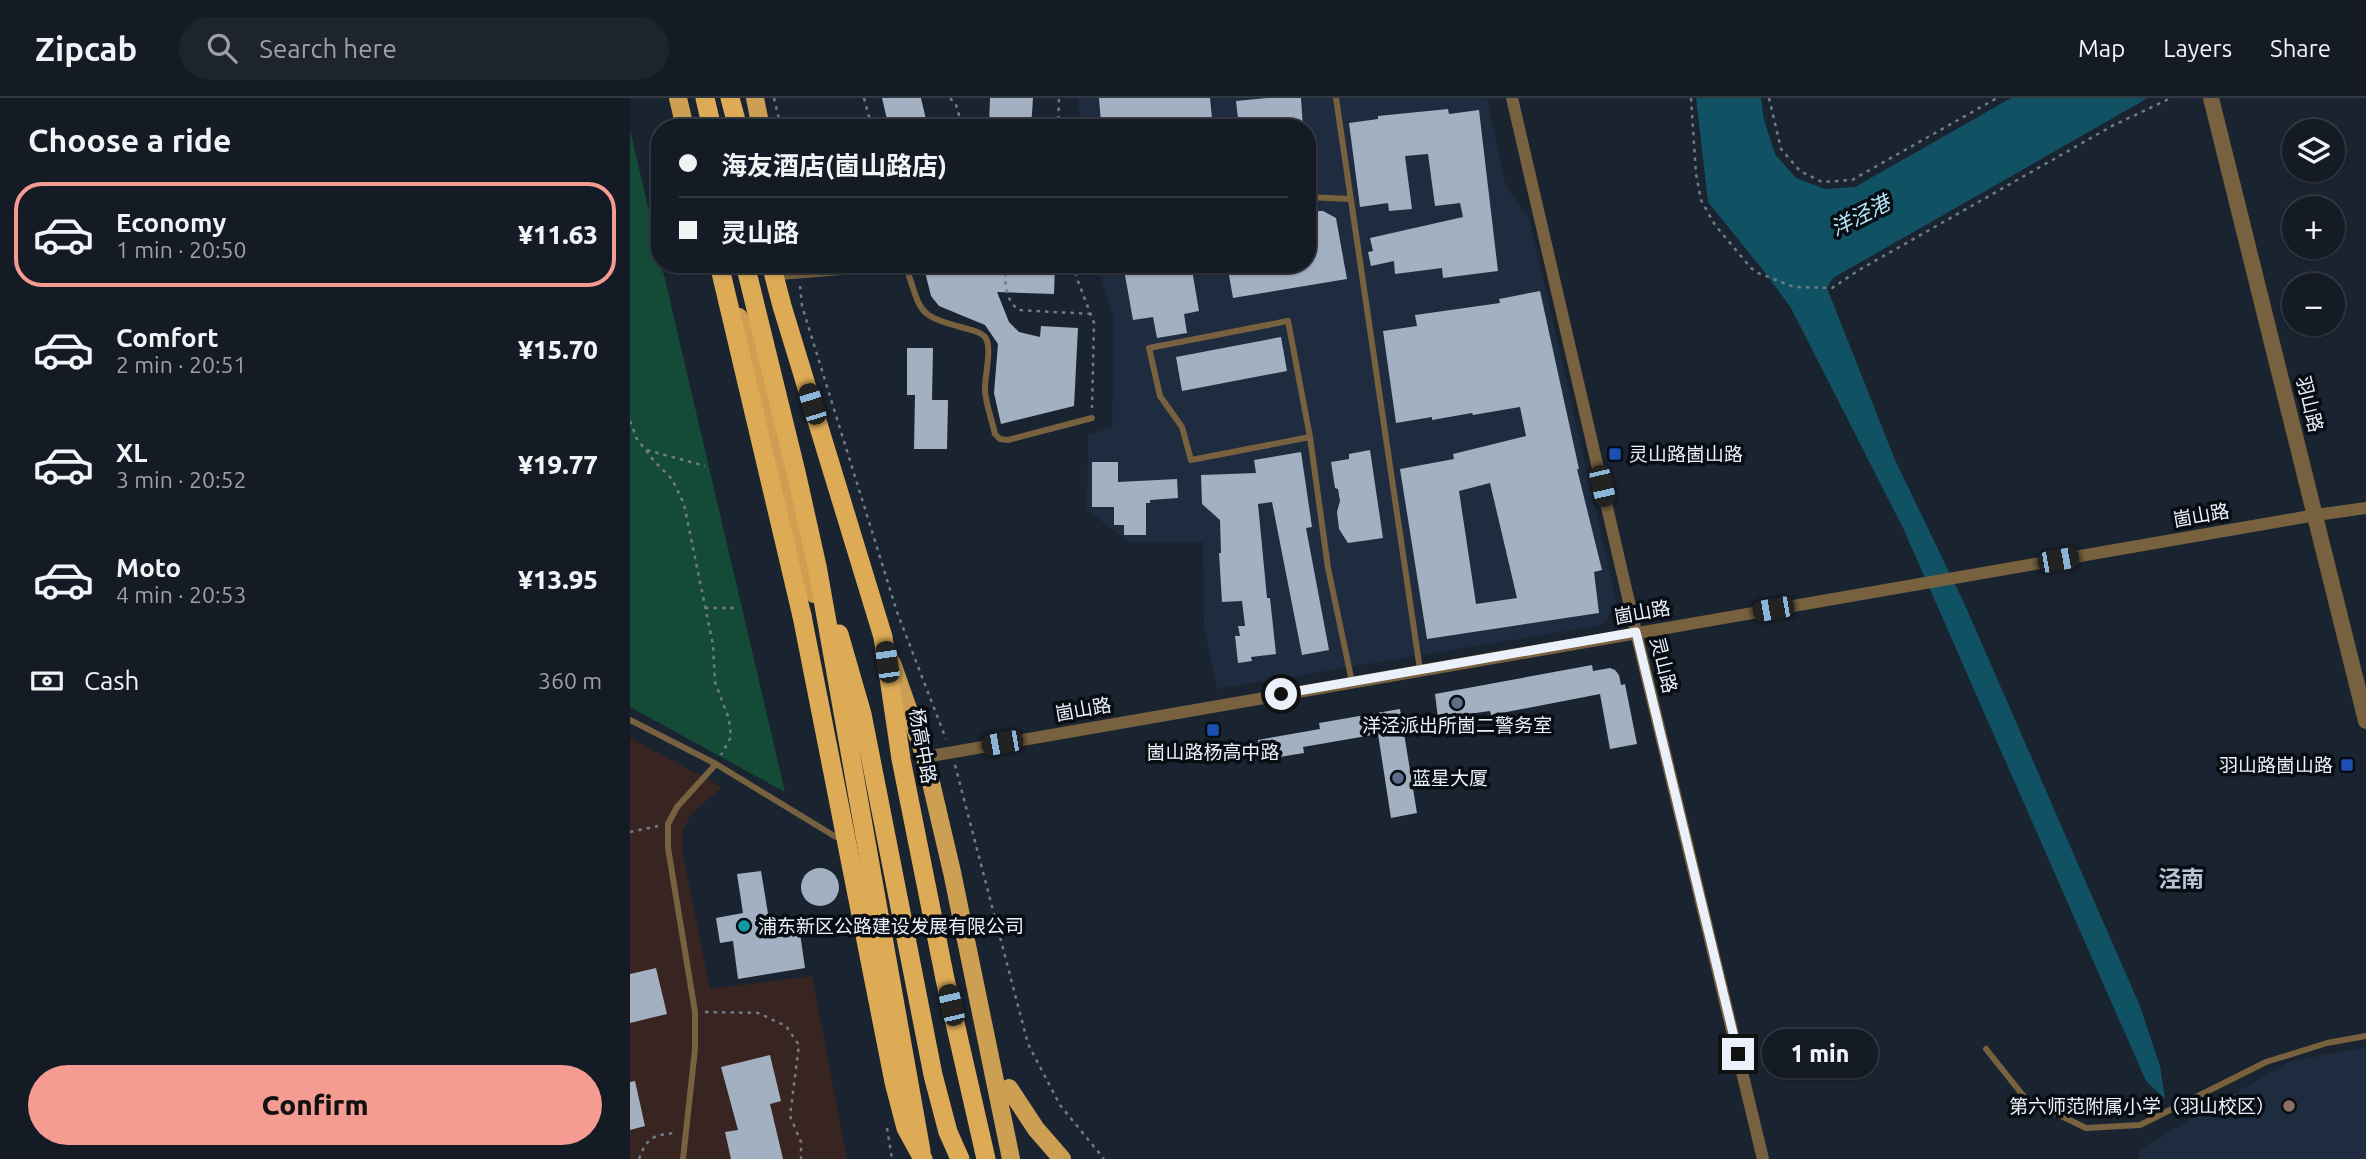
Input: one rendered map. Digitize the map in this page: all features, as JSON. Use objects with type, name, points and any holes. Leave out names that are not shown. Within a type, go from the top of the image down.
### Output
[{"type":"highway","points":[[705,98],[710,119]]},
{"type":"highway","points":[[730,98],[736,119]]},
{"type":"highway","points":[[722,273],[802,616],[894,1082],[906,1128],[921,1159]]},
{"type":"highway","points":[[747,273],[817,566],[921,1159]]},
{"type":"highway","name":"杨高中路","points":[[777,273],[782,306],[883,637],[904,772],[945,979],[986,1159]]},
{"type":"highway","points":[[817,566],[862,714],[933,1075],[948,1132],[960,1159]]},
{"type":"main road","points":[[678,98],[683,119]]},
{"type":"main road","points":[[755,98],[759,119]]},
{"type":"main road","points":[[723,273],[755,365],[836,678]]},
{"type":"main road","points":[[883,637],[925,757],[952,872],[1011,1159]]},
{"type":"main road","points":[[981,1014],[1009,1088],[1036,1129],[1062,1159]]},
{"type":"street","name":"灵山路","points":[[1512,98],[1636,632],[1763,1159]]},
{"type":"street","name":"羽山路","points":[[2211,98],[2366,721]]},
{"type":"street","name":"崮山路","points":[[925,757],[1636,632],[2366,508]]},
{"type":"lane","points":[[1336,98],[1420,670]]},
{"type":"lane","points":[[1316,197],[1351,199]]},
{"type":"lane","points":[[789,273],[799,276],[835,273]]},
{"type":"lane","points":[[908,273],[920,307],[926,315],[934,320],[978,332],[985,337],[988,346],[985,391],[995,434],[1000,439],[1008,440],[1092,418]]},
{"type":"lane","points":[[1310,437],[1191,460],[1182,427],[1160,396],[1149,348],[1287,321],[1310,437],[1328,568],[1352,682]]},
{"type":"lane","points":[[630,720],[716,764],[836,837],[863,830]]},
{"type":"lane","points":[[683,1159],[695,1049],[695,1012],[667,848],[668,824],[677,807],[716,764]]},
{"type":"lane","points":[[1986,1049],[2026,1099],[2087,1128],[2140,1125],[2266,1062],[2327,1043],[2366,1036]]},
{"type":"path","points":[[774,98],[778,119]]},
{"type":"path","points":[[864,98],[870,119]]},
{"type":"path","points":[[950,98],[956,105],[960,119]]},
{"type":"path","points":[[1058,119],[1059,98]]},
{"type":"path","points":[[1691,98],[1696,174],[1701,200],[1715,225],[1758,274],[1794,287],[1832,288],[2112,126],[2171,98]]},
{"type":"path","points":[[1769,98],[1781,149],[1800,171],[1822,182],[1852,180],[1997,98]]},
{"type":"path","points":[[1006,273],[1005,285],[1010,302],[1018,310],[1091,314]]},
{"type":"path","points":[[1076,273],[1094,323],[1092,418]]},
{"type":"path","points":[[799,276],[802,306],[893,598],[951,752],[1028,1044],[1060,1105],[1104,1159]]},
{"type":"path","points":[[630,421],[637,439],[672,479],[684,505],[713,645],[715,682],[729,719],[730,737],[716,764]]},
{"type":"path","points":[[647,450],[705,466]]},
{"type":"path","points":[[705,608],[734,608]]},
{"type":"path","points":[[630,832],[668,824]]},
{"type":"path","points":[[695,1012],[758,1013],[786,1026],[799,1045],[790,1116],[801,1142],[801,1159]]},
{"type":"path","points":[[639,1159],[644,1145],[656,1135],[686,1132]]},
{"type":"shaded area","points":[[1078,98],[1487,98],[1506,187],[1529,217],[1617,604],[1602,625],[1217,689],[1204,627],[1203,542],[1129,542],[1087,510],[1088,435],[1112,427],[1114,320],[1100,273],[1316,273],[1316,119],[1080,119]]},
{"type":"shaded area","points":[[630,738],[722,787],[691,814],[683,830],[682,849],[710,989],[812,976],[847,1159],[630,1159]]},
{"type":"shaded area","name":"第六师范附属小学（羽山校区）","points":[[2366,1047],[2366,1159],[2140,1159],[2137,1151],[2288,1062]]},
{"type":"green space","points":[[630,130],[651,220],[651,273],[663,273],[785,792],[630,707]]},
{"type":"water","name":"洋泾港","points":[[1696,98],[1761,98],[1764,120],[1775,154],[1796,178],[1825,189],[1855,187],[2011,98],[2148,98],[1833,278],[1827,288],[1895,460],[1964,603],[2140,1006],[2160,1066],[2165,1099],[2146,1081],[1903,528],[1791,308],[1708,202]]},
{"type":"building","points":[[882,98],[921,98],[926,119],[887,119]]},
{"type":"building","points":[[990,98],[1033,98],[1032,119],[989,119]]},
{"type":"building","points":[[1099,98],[1210,98],[1212,119],[1101,119]]},
{"type":"building","points":[[1301,98],[1302,119],[1238,119],[1236,101]]},
{"type":"building","points":[[1448,109],[1449,114],[1479,110],[1498,271],[1443,278],[1442,268],[1395,274],[1394,261],[1371,266],[1368,252],[1373,251],[1370,238],[1463,217],[1460,203],[1435,206],[1428,154],[1405,156],[1412,209],[1389,211],[1388,203],[1360,207],[1349,123],[1378,119],[1378,116]]},
{"type":"building","points":[[1316,211],[1323,211],[1336,218],[1347,279],[1233,298],[1229,273],[1316,273]]},
{"type":"building","points":[[925,273],[1055,273],[1054,294],[997,292],[1009,322],[1019,332],[1040,337],[1041,326],[1078,328],[1074,406],[1001,424],[994,393],[998,344],[985,325],[939,306],[931,296]]},
{"type":"building","points":[[1125,273],[1193,273],[1199,311],[1184,314],[1187,333],[1157,338],[1153,317],[1133,320]]},
{"type":"building","points":[[1540,291],[1577,469],[1602,570],[1594,572],[1599,613],[1427,639],[1400,469],[1454,459],[1453,454],[1526,436],[1520,407],[1396,423],[1383,331],[1417,326],[1415,315],[1500,303],[1499,299]],"holes":[[[1490,483],[1517,598],[1476,604],[1459,491]]]},
{"type":"building","points":[[1281,337],[1287,371],[1182,391],[1176,357]]},
{"type":"building","points":[[907,348],[933,348],[932,400],[948,400],[947,449],[914,449],[915,395],[907,395]]},
{"type":"building","points":[[1370,450],[1383,538],[1348,543],[1339,529],[1337,512],[1340,501],[1331,462],[1349,459],[1349,454]]},
{"type":"building","points":[[1301,452],[1312,527],[1306,528],[1329,650],[1302,655],[1272,502],[1258,504],[1267,598],[1270,598],[1276,654],[1251,657],[1252,661],[1238,663],[1235,636],[1240,636],[1238,626],[1245,626],[1242,601],[1222,602],[1220,520],[1202,504],[1201,475],[1256,473],[1254,460]]},
{"type":"building","points":[[1092,462],[1118,462],[1118,482],[1177,479],[1178,498],[1150,500],[1150,503],[1146,503],[1146,535],[1124,535],[1124,525],[1114,525],[1114,507],[1092,507]]},
{"type":"building","points":[[1592,665],[1593,671],[1610,668],[1615,670],[1621,685],[1625,684],[1637,744],[1610,749],[1600,694],[1491,715],[1490,711],[1438,718],[1435,694]]},
{"type":"building","name":"蓝星大厦","points":[[1400,709],[1417,813],[1391,818],[1378,734],[1303,747],[1304,753],[1261,760],[1258,740],[1320,729],[1319,723]]},
{"type":"building","points":[[820,868],[833,874],[839,887],[833,900],[820,906],[807,900],[801,887],[807,874]]},
{"type":"building","name":"浦东新区公路建设发展有限公司","points":[[761,871],[772,938],[800,933],[805,968],[738,979],[733,941],[720,943],[716,918],[743,913],[737,874]]},
{"type":"building","points":[[656,968],[667,1014],[630,1023],[630,974]]},
{"type":"building","points":[[770,1055],[781,1101],[770,1104],[783,1159],[731,1159],[725,1132],[738,1130],[721,1067]]},
{"type":"building","points":[[635,1081],[645,1126],[630,1130],[630,1082]]},
{"type":"place","name":"灵山路崮山路","points":[[1615,454]]},
{"type":"place","name":"洋泾派出所崮二警务室","points":[[1457,703]]},
{"type":"place","name":"崮山路杨高中路","points":[[1213,730]]},
{"type":"place","name":"羽山路崮山路","points":[[2347,765]]},
{"type":"place","name":"蓝星大厦","points":[[1398,778]]},
{"type":"place","name":"浦东新区公路建设发展有限公司","points":[[744,926]]},
{"type":"place","name":"第六师范附属小学（羽山校区）","points":[[2289,1106]]},
{"type":"district","name":"泾南","points":[[2181,878]]},
{"type":"route","points":[[1281,694],[1636,632],[1738,1054]]}]
